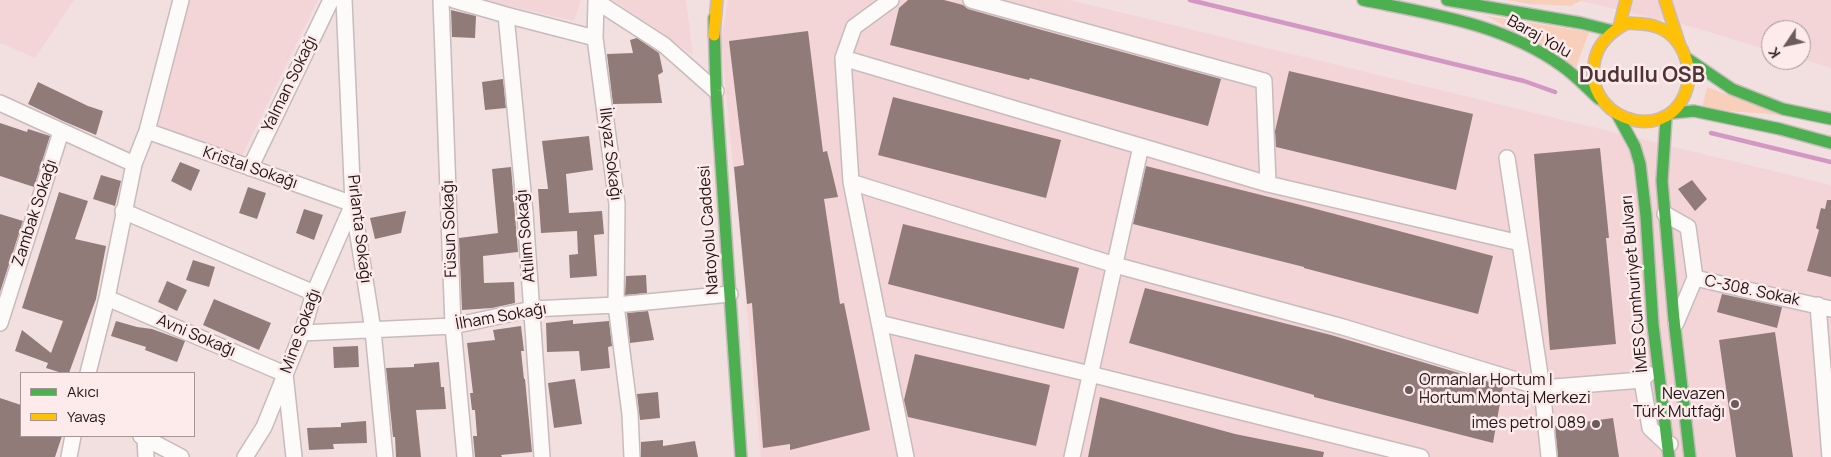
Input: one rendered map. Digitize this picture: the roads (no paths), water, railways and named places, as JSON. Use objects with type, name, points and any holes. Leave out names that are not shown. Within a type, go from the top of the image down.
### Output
[{"type":"main road","points":[[707,0],[714,35]]},
{"type":"main road","points":[[714,35],[716,0]]},
{"type":"main road","name":"Baraj Yolu","points":[[1363,0],[1483,26],[1516,39],[1561,65],[1601,101]]},
{"type":"main road","name":"Baraj Yolu","points":[[1447,0],[1616,29]]},
{"type":"main road","points":[[1616,29],[1626,0]]},
{"type":"main road","points":[[1665,0],[1680,46]]},
{"type":"main road","points":[[1689,450],[1675,326],[1662,181],[1669,115],[1681,102],[1688,89],[1690,74],[1688,59],[1668,32],[1654,26],[1627,23],[1616,29],[1601,45],[1594,59],[1592,73],[1594,88],[1601,101],[1617,114],[1628,119],[1643,122],[1669,115],[1694,111],[1780,129],[1831,143]]},
{"type":"main road","name":"Natoyolu Caddesi","points":[[714,35],[730,294],[743,456]]},
{"type":"main road","points":[[1688,59],[1732,89],[1783,109],[1831,119]]},
{"type":"main road","name":"İMES Cumhuriyet Bulvarı","points":[[1617,114],[1635,147],[1640,164],[1646,216],[1653,324],[1668,450]]},
{"type":"main road","points":[[1646,216],[1664,214]]},
{"type":"street","points":[[88,372],[107,298],[134,164],[147,131],[181,0]]},
{"type":"street","name":"Yalman Sokağı","points":[[250,168],[331,0]]},
{"type":"street","name":"Pırlanta Sokağı","points":[[344,0],[353,204],[373,330],[385,457]]},
{"type":"street","name":"Füsun Sokağı","points":[[441,0],[453,326],[465,457]]},
{"type":"street","points":[[454,0],[506,16],[594,38]]},
{"type":"street","points":[[891,0],[854,27],[843,58],[852,182],[906,457]]},
{"type":"street","points":[[971,0],[1264,81],[1268,184]]},
{"type":"street","name":"İlkyaz Sokağı","points":[[632,457],[630,414],[616,305],[617,204],[594,38],[596,1],[664,45],[716,90]]},
{"type":"street","name":"Atılım Sokağı","points":[[506,16],[532,309],[542,457]]},
{"type":"street","points":[[843,58],[1268,184],[1520,243]]},
{"type":"street","points":[[0,103],[60,132],[134,164]]},
{"type":"street","name":"Kristal Sokağı","points":[[147,131],[353,204]]},
{"type":"street","name":"Zambak Sokağı","points":[[0,323],[60,132]]},
{"type":"street","points":[[1072,457],[1141,146]]},
{"type":"street","points":[[1507,158],[1542,388],[1549,457]]},
{"type":"street","points":[[852,182],[1115,265],[1343,327],[1542,388],[1642,380],[1658,364],[1680,362]]},
{"type":"street","name":"Mine Sokağı","points":[[245,457],[264,427],[302,333],[314,293],[353,204]]},
{"type":"street","points":[[123,211],[314,293]]},
{"type":"street","points":[[1664,214],[1688,227],[1695,278]]},
{"type":"street","name":"C-308. Sokak","points":[[1675,326],[1695,278],[1825,307]]},
{"type":"street","name":"İlham Sokağı","points":[[302,333],[453,326],[532,309],[616,305],[730,294]]},
{"type":"street","name":"Avni Sokağı","points":[[107,298],[285,374]]},
{"type":"street","points":[[1825,307],[1830,457]]},
{"type":"street","points":[[879,323],[1421,457]]},
{"type":"street","points":[[285,374],[294,457]]},
{"type":"street","points":[[1642,380],[1650,428],[1668,450],[1689,450],[1698,457]]},
{"type":"street","points":[[69,457],[73,437]]},
{"type":"street","points":[[143,437],[146,457]]},
{"type":"street","points":[[143,437],[181,457]]},
{"type":"waterway","points":[[1190,0],[1524,81],[1555,92]]},
{"type":"waterway","points":[[1711,133],[1831,162]]},
{"type":"place","name":"Ormanlar Hortum | Hortum Montaj Merkezi","points":[[1409,390]]},
{"type":"place","name":"Nevazen Türk Mutfağı","points":[[1735,404]]},
{"type":"place","name":"imes petrol 089","points":[[1596,424]]},
{"type":"district","name":"Dudullu OSB","points":[[1642,76]]}]
